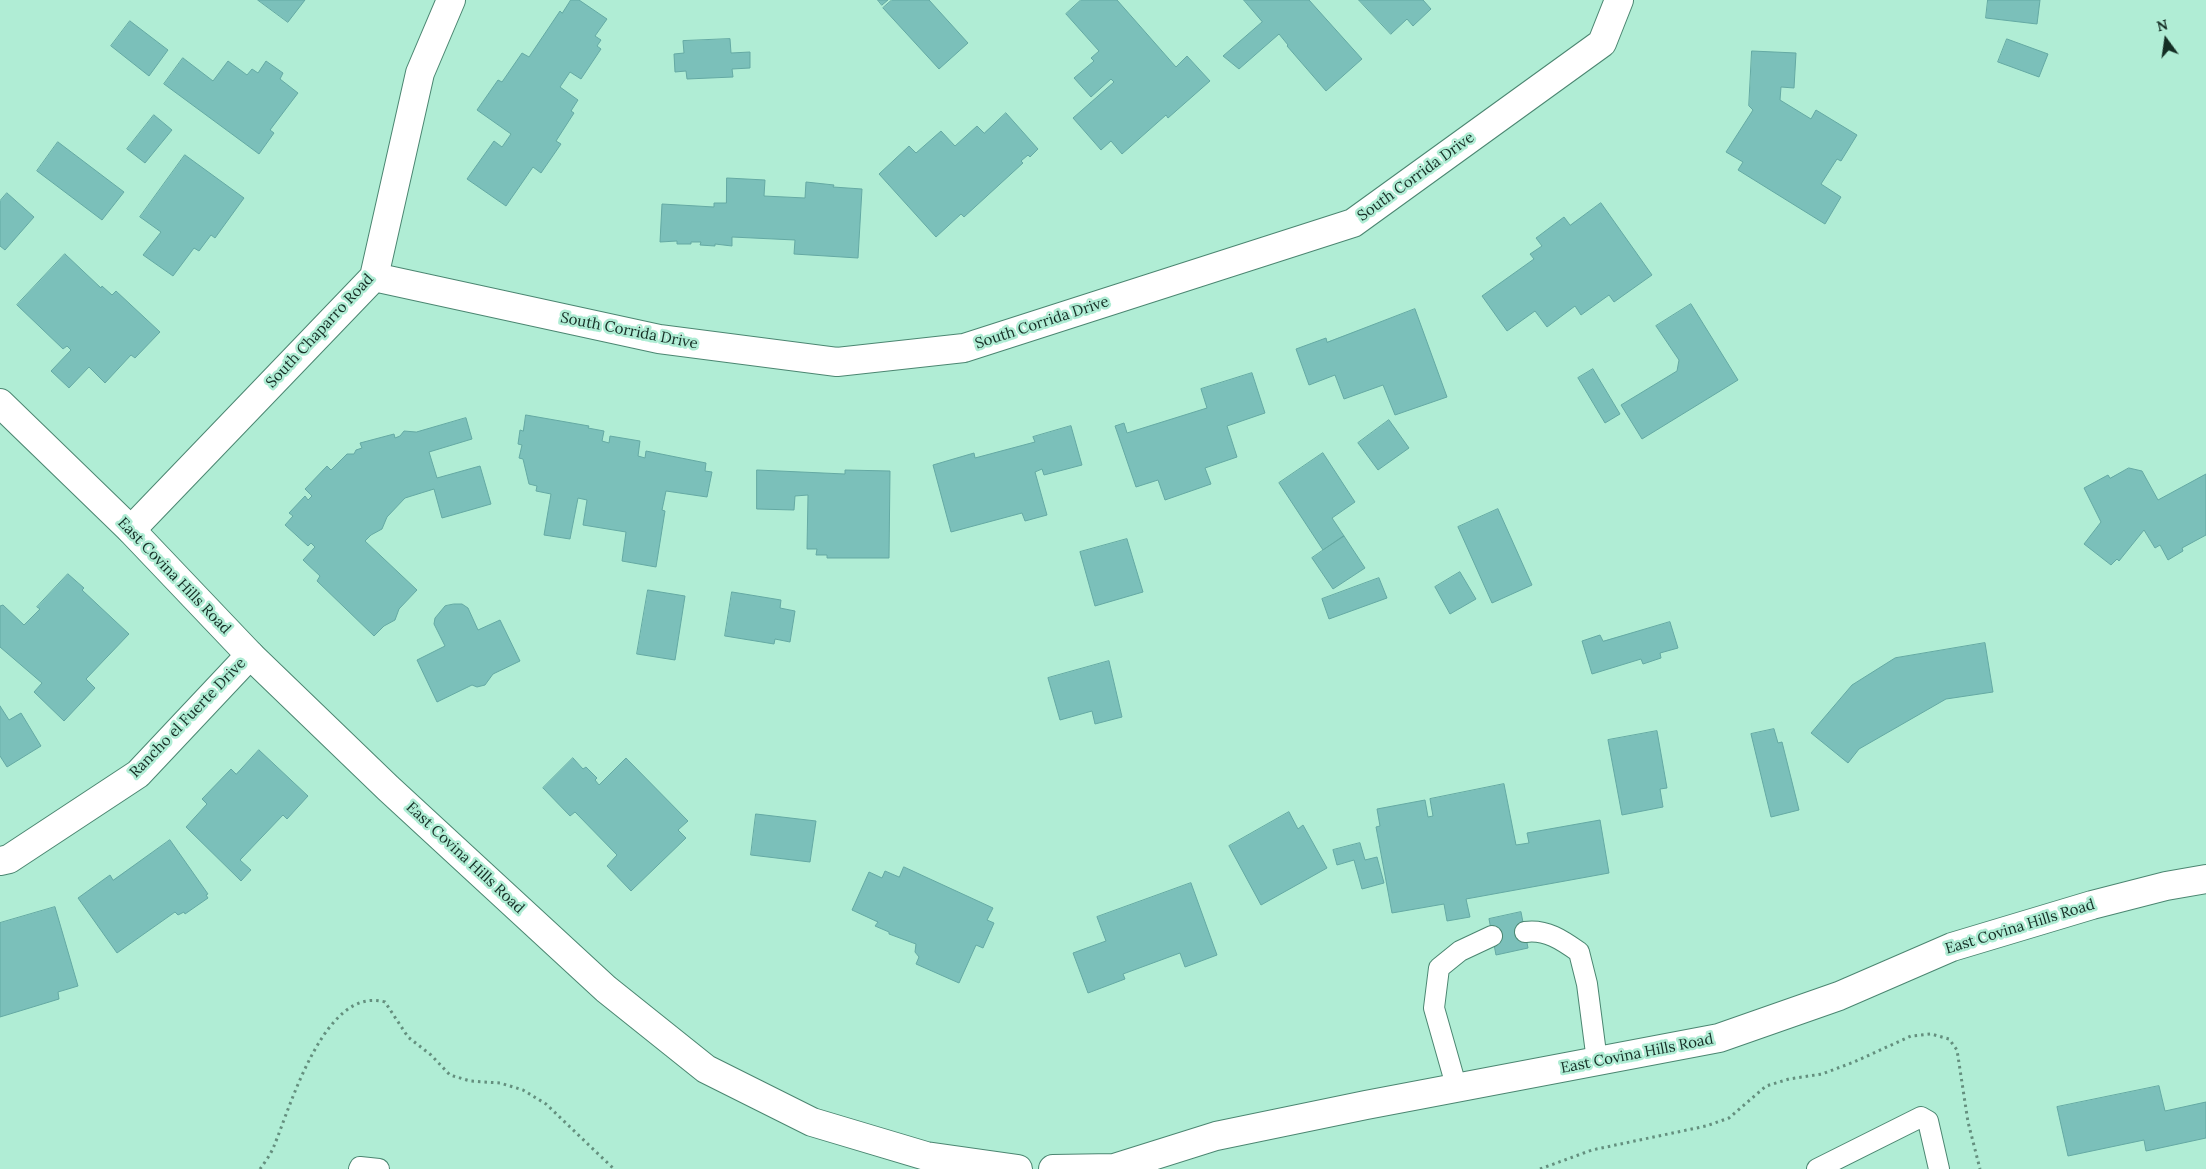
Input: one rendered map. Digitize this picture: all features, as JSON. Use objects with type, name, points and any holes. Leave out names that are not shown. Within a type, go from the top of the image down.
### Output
[{"type":"street","name":"South Chaparro Road","points":[[130,530],[374,277],[420,73],[451,0]]},
{"type":"street","name":"South Corrida Drive","points":[[374,277],[659,339],[837,362],[964,348],[1353,223],[1602,43],[1619,0]]},
{"type":"street","name":"East Covina Hills Road","points":[[0,403],[130,530],[250,655],[388,788],[606,989],[706,1068],[812,1122],[926,1156],[1018,1169]]},
{"type":"street","name":"Rancho el Fuerte Drive","points":[[0,860],[9,859],[138,774],[250,655]]},
{"type":"street","name":"East Covina Hills Road","points":[[1052,1169],[1114,1168],[1216,1136],[1366,1105],[1719,1038],[1839,996],[1952,947],[2092,905],[2166,886],[2206,879]]},
{"type":"lane","points":[[1525,932],[1535,931],[1558,937],[1579,952],[1587,984],[1597,1061]]},
{"type":"lane","points":[[1458,1089],[1434,1008],[1438,968],[1460,951],[1492,936]]},
{"type":"lane","points":[[1817,1169],[1921,1117],[1928,1121],[1939,1169]]},
{"type":"lane","points":[[359,1169],[360,1167],[379,1169]]},
{"type":"path","points":[[260,1169],[273,1148],[292,1098],[312,1054],[327,1031],[343,1012],[373,999],[386,1002],[408,1037],[431,1055],[450,1075],[470,1081],[500,1083],[523,1090],[546,1104],[614,1169]]},
{"type":"path","points":[[1540,1169],[1592,1150],[1706,1126],[1729,1118],[1766,1086],[1789,1078],[1822,1074],[1854,1062],[1911,1036],[1930,1034],[1949,1039],[1957,1050],[1968,1122],[1980,1169]]},
{"type":"building","points":[[258,0],[305,0],[288,22]]},
{"type":"building","points":[[571,0],[579,0],[607,19],[595,36],[601,40],[597,46],[601,49],[581,79],[570,72],[560,87],[578,100],[571,111],[574,113],[556,141],[561,144],[541,173],[533,167],[506,206],[467,179],[494,141],[502,147],[511,134],[477,110],[498,80],[502,82],[522,53],[529,57],[560,11],[562,13]]},
{"type":"building","points":[[878,0],[888,0],[882,5]]},
{"type":"building","points":[[892,0],[929,0],[968,43],[939,69],[883,8]]},
{"type":"building","points":[[1081,0],[1117,0],[1176,67],[1187,56],[1210,81],[1168,118],[1166,115],[1122,154],[1111,141],[1101,150],[1073,118],[1114,82],[1111,79],[1091,97],[1074,78],[1094,61],[1091,58],[1099,51],[1066,14]]},
{"type":"building","points":[[1244,0],[1309,0],[1362,59],[1326,91],[1279,34],[1239,69],[1223,56],[1262,22]]},
{"type":"building","points":[[1359,0],[1423,0],[1431,9],[1413,26],[1407,19],[1391,34]]},
{"type":"building","points":[[1988,0],[2040,0],[2037,24],[1986,18]]},
{"type":"building","points":[[130,21],[168,50],[149,76],[111,46]]},
{"type":"building","points":[[730,39],[731,53],[750,52],[750,68],[732,69],[733,77],[687,79],[686,71],[675,72],[674,54],[684,53],[683,41]]},
{"type":"building","points":[[2007,39],[2048,54],[2039,77],[1998,62]]},
{"type":"building","points":[[1752,51],[1796,53],[1794,88],[1781,87],[1780,100],[1811,119],[1816,110],[1857,135],[1841,161],[1837,159],[1821,184],[1841,197],[1825,224],[1738,170],[1743,162],[1726,152],[1753,110],[1749,106]]},
{"type":"building","points":[[183,58],[213,81],[228,61],[247,75],[252,69],[258,73],[266,61],[283,73],[280,79],[298,93],[270,130],[274,133],[259,154],[164,84]]},
{"type":"building","points":[[1006,113],[1038,149],[1030,157],[1028,155],[1021,161],[1023,163],[964,217],[961,214],[936,237],[879,174],[909,146],[916,153],[941,131],[955,146],[977,126],[984,133]]},
{"type":"building","points":[[154,115],[172,130],[145,163],[127,149]]},
{"type":"building","points":[[58,142],[124,192],[102,220],[37,171]]},
{"type":"building","points":[[185,155],[244,198],[215,238],[211,235],[199,251],[194,248],[173,276],[143,255],[161,232],[140,217]]},
{"type":"building","points":[[727,178],[765,180],[764,196],[805,198],[806,182],[834,185],[833,187],[862,189],[858,258],[794,254],[795,240],[732,237],[732,246],[700,245],[701,242],[677,244],[677,241],[660,242],[662,204],[714,207],[714,203],[726,203]]},
{"type":"building","points":[[7,193],[34,217],[5,250],[0,246],[0,201]]},
{"type":"building","points":[[1601,203],[1652,275],[1614,302],[1609,295],[1581,315],[1575,306],[1547,327],[1535,311],[1507,331],[1482,296],[1534,259],[1530,254],[1542,246],[1536,238],[1564,217],[1570,225]]},
{"type":"building","points":[[65,254],[101,288],[102,286],[112,295],[116,291],[160,332],[135,358],[131,355],[105,383],[89,367],[69,388],[51,371],[71,350],[67,346],[63,349],[17,305]]},
{"type":"building","points":[[1691,304],[1738,380],[1642,439],[1621,405],[1677,371],[1679,360],[1656,326]]},
{"type":"building","points":[[1415,309],[1447,397],[1395,415],[1383,385],[1344,399],[1335,375],[1309,385],[1296,349],[1326,338],[1327,342]]},
{"type":"building","points":[[1593,369],[1620,414],[1605,423],[1578,378]]},
{"type":"building","points":[[1252,373],[1265,413],[1227,426],[1237,457],[1205,468],[1211,484],[1165,500],[1158,480],[1136,487],[1115,426],[1124,423],[1127,433],[1207,408],[1201,389]]},
{"type":"building","points":[[526,415],[589,426],[588,428],[604,431],[602,441],[609,443],[610,436],[640,441],[638,456],[645,458],[646,451],[706,463],[705,471],[712,472],[707,497],[666,491],[662,510],[665,511],[656,567],[622,561],[626,532],[583,525],[587,500],[578,498],[570,539],[544,535],[551,494],[536,491],[537,486],[529,484],[523,459],[519,458],[522,445],[518,444],[520,430],[523,431]]},
{"type":"building","points":[[466,418],[472,439],[429,452],[437,478],[480,466],[491,504],[442,518],[434,489],[405,498],[387,517],[382,529],[365,541],[417,590],[399,609],[395,620],[384,626],[374,636],[317,581],[320,576],[303,560],[315,547],[311,543],[308,546],[285,525],[293,516],[289,513],[305,496],[308,500],[312,496],[305,489],[327,466],[331,470],[347,454],[354,454],[356,450],[362,448],[360,443],[394,434],[395,438],[404,431],[416,432]]},
{"type":"building","points":[[1389,420],[1409,448],[1378,470],[1358,443]]},
{"type":"building","points":[[1071,426],[1082,465],[1044,475],[1042,469],[1035,472],[1047,515],[1025,521],[1022,513],[951,532],[933,465],[974,453],[975,458],[1035,442],[1033,437]]},
{"type":"building","points":[[1323,453],[1355,502],[1332,518],[1344,536],[1323,550],[1279,483]]},
{"type":"building","points":[[2129,468],[2142,471],[2158,500],[2206,474],[2206,535],[2182,548],[2183,551],[2168,560],[2160,545],[2155,548],[2144,530],[2119,561],[2117,559],[2111,565],[2084,544],[2101,522],[2084,488],[2108,475],[2110,478]]},
{"type":"building","points":[[757,470],[845,474],[845,470],[890,471],[889,558],[827,558],[827,555],[816,555],[817,549],[807,549],[808,495],[795,496],[794,510],[757,509]]},
{"type":"building","points":[[1498,509],[1532,585],[1492,603],[1458,527]]},
{"type":"building","points":[[1344,536],[1365,568],[1333,589],[1312,558]]},
{"type":"building","points":[[1127,539],[1143,592],[1095,606],[1080,552]]},
{"type":"building","points":[[1460,572],[1476,599],[1450,614],[1435,587]]},
{"type":"building","points":[[68,574],[84,588],[82,590],[129,634],[86,679],[95,688],[64,721],[34,692],[42,683],[0,647],[0,606],[3,605],[24,625],[40,609],[37,607]]},
{"type":"building","points":[[1379,578],[1387,598],[1329,619],[1322,599]]},
{"type":"building","points":[[648,590],[685,596],[675,660],[637,654]]},
{"type":"building","points":[[732,592],[781,600],[780,608],[795,611],[790,642],[775,639],[774,644],[725,636]]},
{"type":"building","points":[[462,604],[468,608],[478,630],[500,620],[520,661],[493,674],[485,685],[477,687],[472,685],[437,702],[417,660],[445,646],[434,624],[435,618],[445,606]]},
{"type":"building","points":[[1670,622],[1678,648],[1660,653],[1661,658],[1643,664],[1641,659],[1592,674],[1582,641],[1600,635],[1603,641]]},
{"type":"building","points":[[1985,643],[1993,692],[1946,699],[1859,749],[1848,763],[1811,733],[1852,685],[1895,658]]},
{"type":"building","points":[[1109,661],[1122,717],[1095,724],[1092,711],[1060,720],[1048,678]]},
{"type":"building","points":[[0,706],[9,720],[21,713],[41,746],[7,767],[0,756]]},
{"type":"building","points":[[1774,729],[1778,743],[1782,742],[1799,810],[1771,817],[1751,734]]},
{"type":"building","points":[[1657,731],[1667,788],[1660,789],[1663,807],[1622,815],[1608,740]]},
{"type":"building","points":[[259,750],[308,796],[287,819],[283,815],[240,860],[251,870],[241,881],[186,827],[207,804],[202,799],[231,769],[236,774]]},
{"type":"building","points":[[573,758],[583,769],[586,767],[597,778],[595,780],[599,785],[626,758],[688,821],[678,830],[686,838],[631,891],[607,866],[617,855],[575,812],[570,816],[543,788]]},
{"type":"building","points":[[1504,784],[1516,845],[1529,843],[1527,833],[1600,820],[1609,873],[1466,899],[1470,917],[1447,921],[1444,904],[1392,913],[1376,827],[1380,826],[1377,809],[1425,800],[1428,817],[1433,816],[1430,799]]},
{"type":"building","points":[[1289,812],[1298,829],[1303,825],[1327,868],[1261,905],[1229,846]]},
{"type":"building","points":[[756,814],[816,821],[810,862],[751,855]]},
{"type":"building","points":[[170,840],[208,894],[206,895],[208,898],[185,914],[184,912],[178,915],[175,912],[117,953],[78,898],[110,875],[113,880]]},
{"type":"building","points":[[1360,843],[1365,860],[1377,857],[1384,883],[1362,889],[1354,860],[1337,865],[1333,850]]},
{"type":"building","points":[[904,867],[993,908],[987,920],[994,923],[983,948],[976,945],[959,983],[916,964],[919,957],[915,952],[916,944],[889,934],[889,932],[875,926],[878,922],[852,910],[869,872],[882,878],[885,871],[899,877]]},
{"type":"building","points":[[1191,883],[1217,955],[1185,967],[1180,953],[1123,974],[1125,979],[1088,993],[1073,953],[1106,941],[1097,917]]},
{"type":"building","points":[[55,907],[78,986],[58,992],[59,999],[0,1017],[0,923]]},
{"type":"building","points":[[1521,912],[1528,948],[1496,955],[1489,919]]},
{"type":"building","points":[[2159,1086],[2165,1111],[2206,1102],[2206,1138],[2146,1151],[2144,1140],[2068,1156],[2057,1107]]}]
